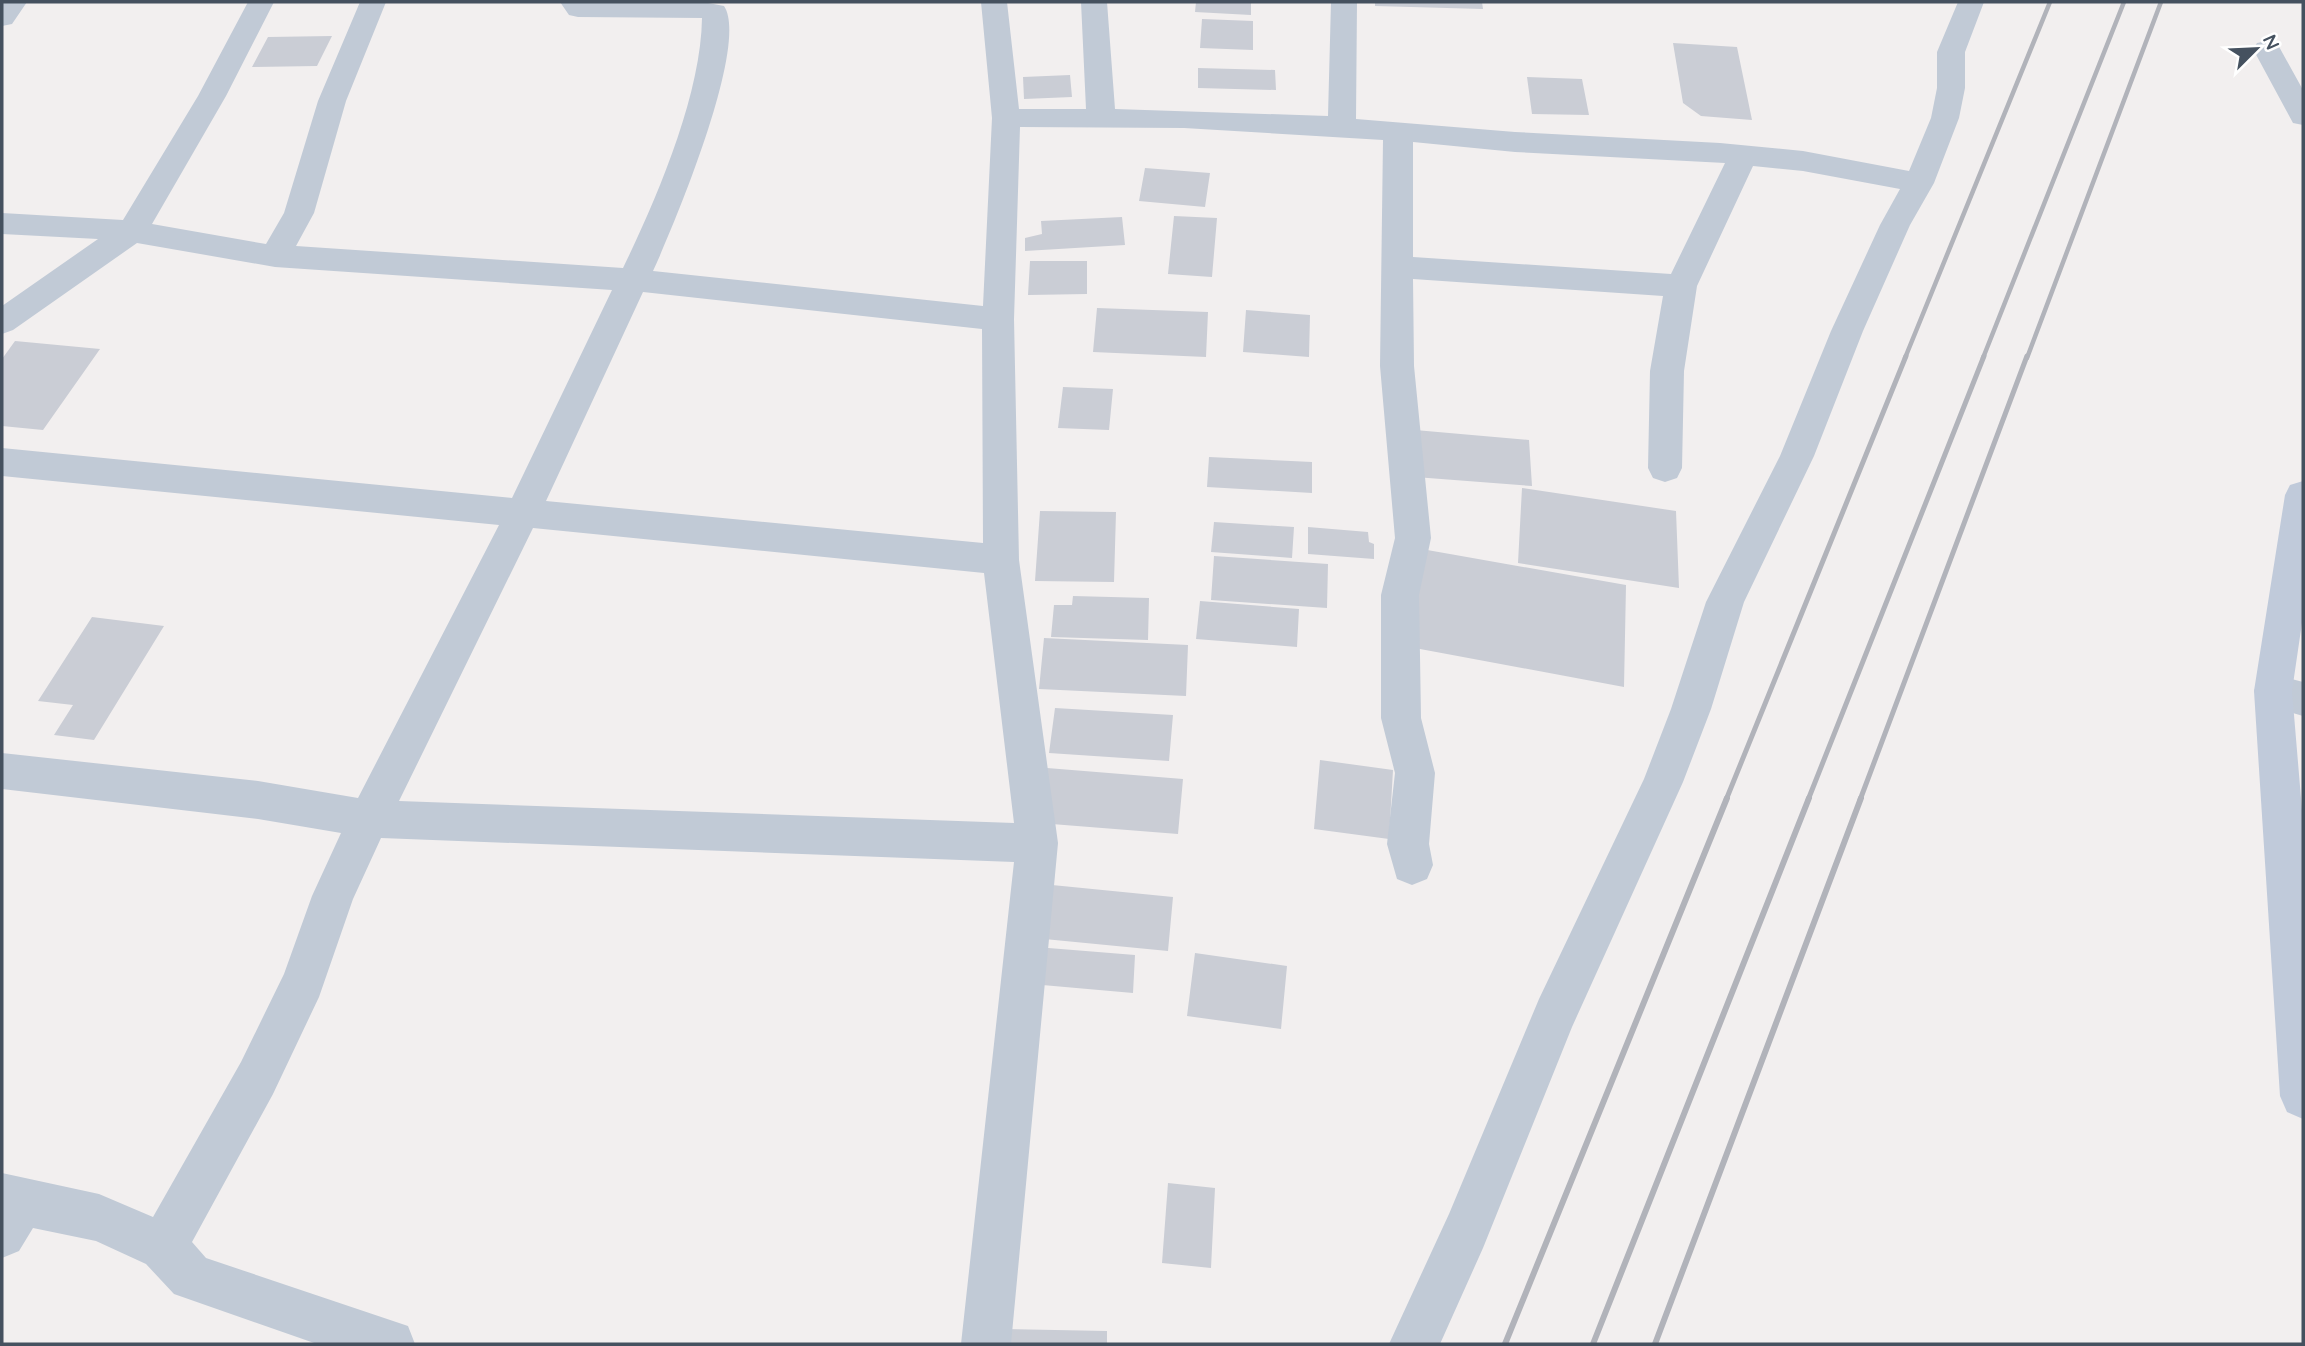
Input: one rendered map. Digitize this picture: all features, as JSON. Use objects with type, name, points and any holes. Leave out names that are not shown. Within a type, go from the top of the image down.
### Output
[{"type":"street","points":[[2,18],[14,2]]},
{"type":"street","points":[[2,321],[132,231],[212,96],[261,2]]},
{"type":"street","points":[[275,256],[299,213],[332,101],[373,2]]},
{"type":"street","points":[[163,1247],[257,1078],[297,994],[333,896],[369,819],[485,592],[652,240],[696,123],[715,49],[715,12],[686,7],[610,12],[578,9],[573,2]]},
{"type":"street","points":[[986,1344],[1037,844],[1001,560],[998,319],[1006,118],[994,2]]},
{"type":"street","points":[[1094,2],[1101,118]]},
{"type":"street","points":[[1342,126],[1344,2]]},
{"type":"street","points":[[1414,1344],[1466,1231],[1555,1015],[1663,782],[1691,709],[1725,602],[1797,456],[1847,331],[1895,225],[1919,183],[1945,118],[1951,88],[1951,52],[1971,2]]},
{"type":"street","points":[[2267,49],[2303,116]]},
{"type":"street","points":[[1006,118],[1101,118],[1342,126],[1802,161],[1919,183]]},
{"type":"street","points":[[1398,132],[1398,267],[1395,292],[1398,393],[1413,538],[1401,595],[1401,718],[1415,773],[1408,844],[1412,865]]},
{"type":"street","points":[[1665,468],[1667,371],[1681,286],[1743,156]]},
{"type":"street","points":[[2,223],[132,231],[275,256],[633,280],[998,319]]},
{"type":"street","points":[[1398,267],[1681,286]]},
{"type":"street","points":[[2,461],[1001,560]]},
{"type":"street","points":[[2303,495],[2288,695],[2303,1096]]},
{"type":"street","points":[[2,771],[258,800],[369,819],[1037,844]]},
{"type":"street","points":[[8,1210],[99,1218],[163,1247],[191,1277],[390,1344]]},
{"type":"building","points":[[1196,2],[1251,2],[1251,15],[1195,12]]},
{"type":"building","points":[[1375,2],[1482,2],[1483,9],[1375,6]]},
{"type":"building","points":[[1202,19],[1253,21],[1253,50],[1200,48]]},
{"type":"building","points":[[332,36],[317,66],[252,67],[268,37]]},
{"type":"building","points":[[1673,43],[1737,47],[1752,120],[1701,116],[1683,103]]},
{"type":"building","points":[[1198,68],[1275,70],[1276,90],[1198,88]]},
{"type":"building","points":[[1070,75],[1072,97],[1024,99],[1023,77]]},
{"type":"building","points":[[1527,77],[1582,79],[1589,115],[1532,114]]},
{"type":"building","points":[[1145,168],[1210,173],[1205,207],[1139,201]]},
{"type":"building","points":[[1174,216],[1217,218],[1212,277],[1168,274]]},
{"type":"building","points":[[1122,217],[1125,245],[1025,251],[1025,238],[1042,234],[1041,221]]},
{"type":"building","points":[[1030,261],[1087,261],[1087,294],[1028,295]]},
{"type":"building","points":[[1097,308],[1208,312],[1206,357],[1093,352]]},
{"type":"building","points":[[1246,310],[1310,315],[1309,357],[1243,352]]},
{"type":"building","points":[[15,341],[100,349],[43,430],[2,426],[2,359]]},
{"type":"building","points":[[1063,387],[1113,389],[1109,430],[1058,428]]},
{"type":"building","points":[[1415,430],[1529,440],[1532,486],[1415,477]]},
{"type":"building","points":[[1209,457],[1312,462],[1312,493],[1207,487]]},
{"type":"building","points":[[1522,488],[1676,511],[1679,588],[1518,563]]},
{"type":"building","points":[[1040,511],[1116,512],[1114,582],[1035,581]]},
{"type":"building","points":[[1214,522],[1294,527],[1292,558],[1211,552]]},
{"type":"building","points":[[1308,527],[1368,532],[1369,542],[1374,544],[1374,559],[1308,554]]},
{"type":"building","points":[[1416,548],[1626,585],[1624,687],[1404,646]]},
{"type":"building","points":[[1214,556],[1328,564],[1327,608],[1211,600]]},
{"type":"building","points":[[1073,596],[1149,598],[1148,640],[1051,637],[1054,605],[1072,605]]},
{"type":"building","points":[[1200,601],[1299,609],[1297,647],[1196,639]]},
{"type":"building","points":[[92,617],[164,626],[94,740],[54,735],[73,705],[38,701]]},
{"type":"building","points":[[1044,638],[1188,645],[1186,696],[1039,689]]},
{"type":"building","points":[[1055,708],[1173,715],[1169,761],[1049,753]]},
{"type":"building","points":[[1320,760],[1393,770],[1389,839],[1314,829]]},
{"type":"building","points":[[1047,768],[1183,779],[1178,834],[1039,823]]},
{"type":"building","points":[[1042,884],[1173,897],[1168,951],[1034,938]]},
{"type":"building","points":[[1036,947],[1135,955],[1133,993],[1031,984]]},
{"type":"building","points":[[1195,953],[1287,966],[1281,1029],[1187,1016]]},
{"type":"building","points":[[1168,1183],[1215,1188],[1211,1268],[1162,1263]]},
{"type":"building","points":[[1001,1329],[1107,1331],[1107,1344],[1000,1344]]},
{"type":"railway","points":[[1905,358],[2050,2]]},
{"type":"railway","points":[[1983,358],[2124,2]]},
{"type":"railway","points":[[2027,358],[2161,2]]},
{"type":"railway","points":[[1726,800],[1906,356]]},
{"type":"railway","points":[[1808,800],[1984,356]]},
{"type":"railway","points":[[1860,800],[2027,356]]},
{"type":"railway","points":[[1505,1344],[1727,798]]},
{"type":"railway","points":[[1593,1344],[1809,798]]},
{"type":"railway","points":[[1655,1344],[1861,798]]}]
